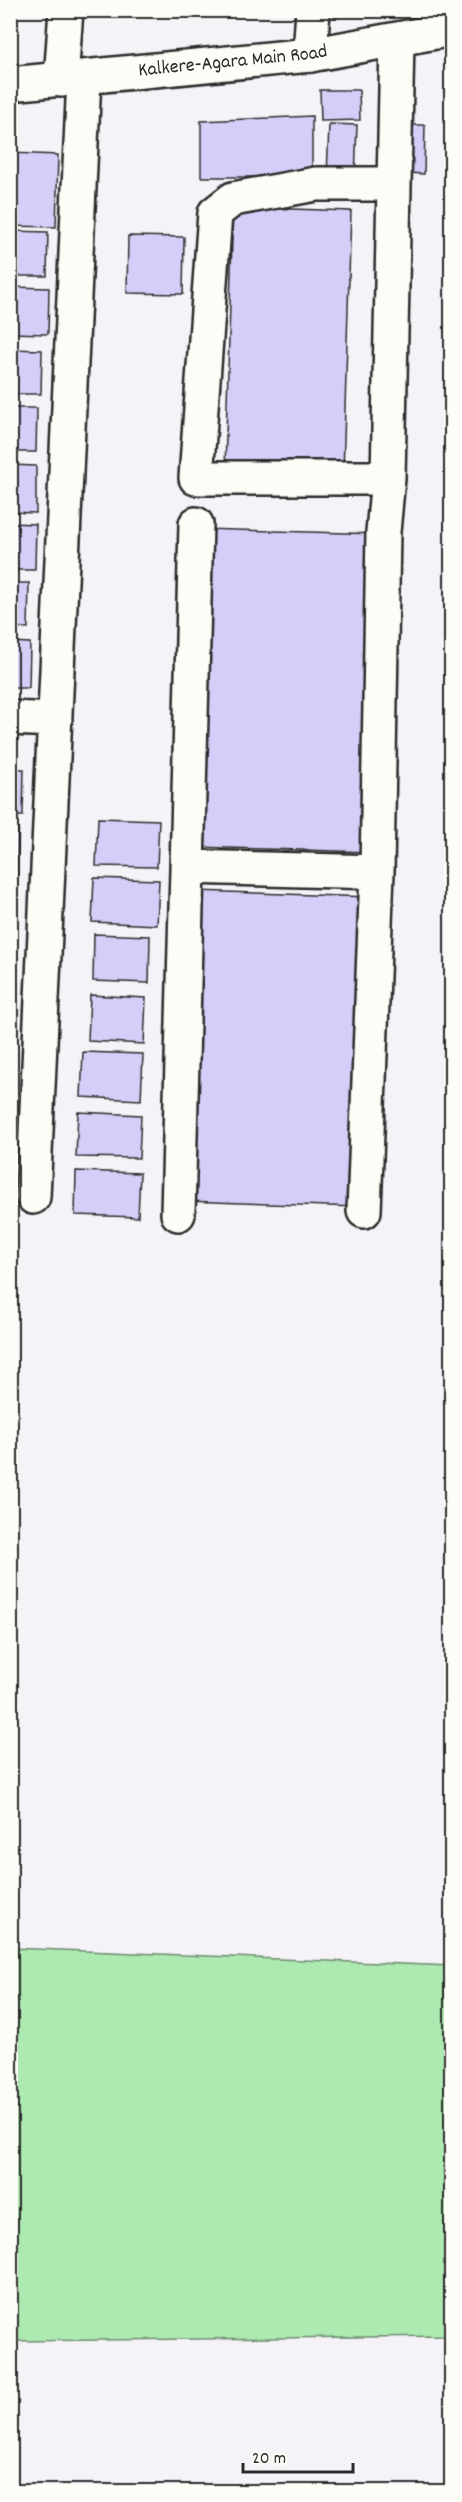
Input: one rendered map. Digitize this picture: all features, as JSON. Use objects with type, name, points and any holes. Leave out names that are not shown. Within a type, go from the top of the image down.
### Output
[{"type":"street","points":[[33,1197],[55,720],[73,79],[66,10]]},
{"type":"street","points":[[310,55],[314,10]]},
{"type":"street","name":"Kalkere-Agara Main Road","points":[[10,84],[310,55],[452,29]]},
{"type":"street","points":[[364,1211],[377,872],[383,532],[388,478],[398,40]]},
{"type":"street","points":[[388,478],[196,478],[215,213],[233,199],[316,184],[393,184]]},
{"type":"street","points":[[178,1214],[196,524]]},
{"type":"street","points":[[10,718],[55,720]]},
{"type":"street","points":[[187,867],[377,872]]},
{"type":"green space","points":[[11,1948],[451,1966],[451,2336],[11,2341]]},
{"type":"building","points":[[320,90],[359,90],[360,120],[321,121]]},
{"type":"building","points":[[312,116],[312,177],[201,177],[201,121]]},
{"type":"building","points":[[329,124],[357,125],[355,178],[327,177]]},
{"type":"building","points":[[409,125],[425,125],[424,174],[408,173]]},
{"type":"building","points":[[10,153],[58,155],[56,227],[10,226]]},
{"type":"building","points":[[233,207],[351,211],[343,473],[225,469]]},
{"type":"building","points":[[10,231],[48,232],[47,276],[10,276]]},
{"type":"building","points":[[128,236],[184,237],[183,294],[127,293]]},
{"type":"building","points":[[10,287],[49,288],[48,334],[10,333]]},
{"type":"building","points":[[10,349],[42,350],[41,394],[10,394]]},
{"type":"building","points":[[10,408],[37,408],[36,452],[10,452]]},
{"type":"building","points":[[10,465],[36,466],[36,513],[10,512]]},
{"type":"building","points":[[10,523],[36,524],[35,570],[10,570]]},
{"type":"building","points":[[201,529],[380,534],[372,852],[193,847]]},
{"type":"building","points":[[10,583],[29,583],[28,628],[10,627]]},
{"type":"building","points":[[10,642],[30,643],[29,688],[10,688]]},
{"type":"building","points":[[10,769],[24,769],[23,816],[10,816]]},
{"type":"building","points":[[98,818],[159,820],[157,867],[96,866]]},
{"type":"building","points":[[10,829],[18,829],[17,876],[10,876]]},
{"type":"building","points":[[94,878],[159,880],[157,925],[92,922]]},
{"type":"building","points":[[196,891],[369,897],[357,1207],[185,1201]]},
{"type":"building","points":[[94,934],[150,936],[149,983],[93,981]]},
{"type":"building","points":[[90,995],[146,998],[144,1044],[88,1041]]},
{"type":"building","points":[[83,1052],[143,1054],[141,1100],[81,1097]]},
{"type":"building","points":[[78,1112],[141,1115],[139,1158],[76,1157]]},
{"type":"building","points":[[76,1171],[140,1173],[138,1217],[75,1215]]}]
